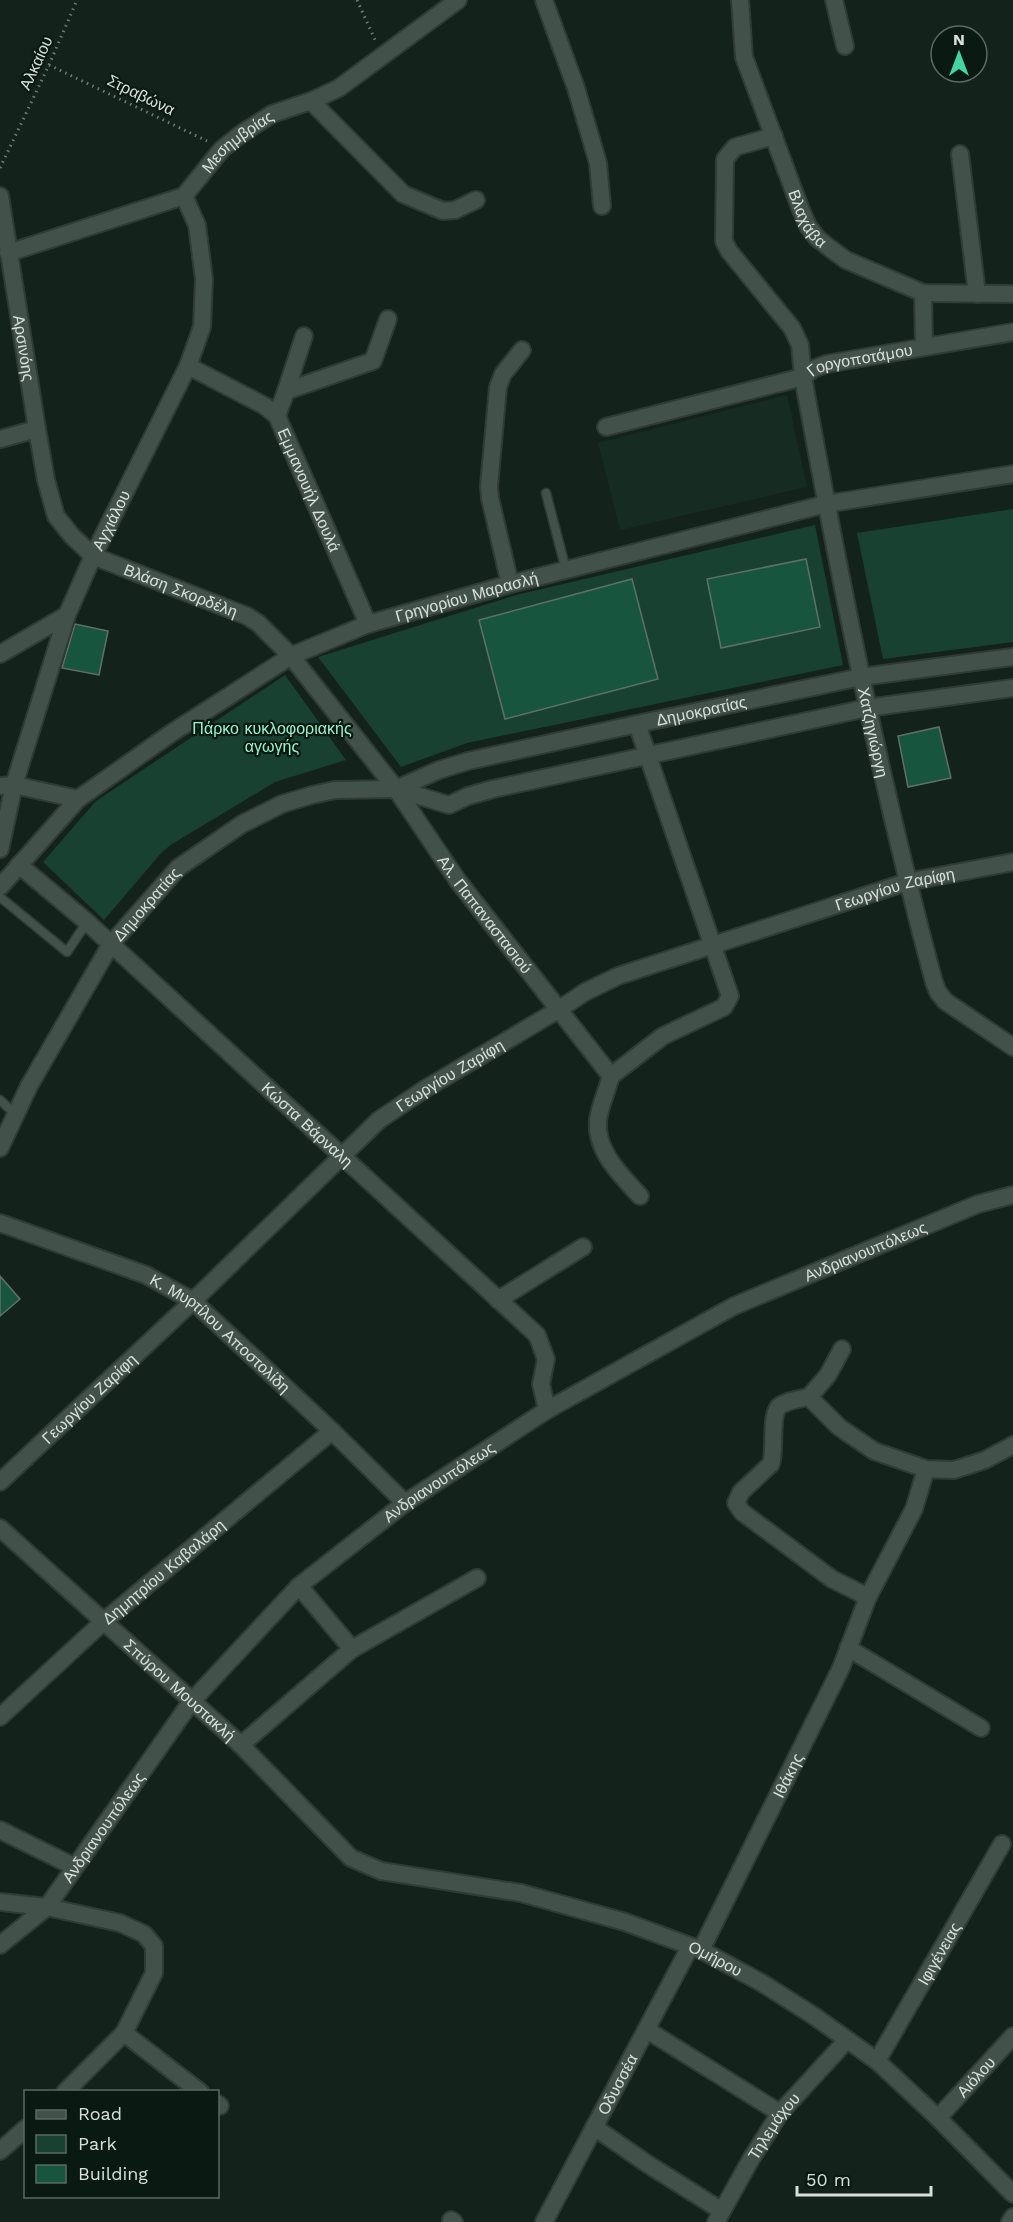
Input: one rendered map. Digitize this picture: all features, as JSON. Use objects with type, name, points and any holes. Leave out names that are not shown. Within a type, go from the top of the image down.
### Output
[{"type":"street","name":"Μεσημβρίας","points":[[184,196],[222,148],[241,134],[272,114],[311,101],[339,88],[458,0]]},
{"type":"street","points":[[544,0],[576,88],[598,163],[602,206]]},
{"type":"street","name":"Βλαχάβα","points":[[740,0],[744,57],[801,210],[808,226],[817,238],[846,260],[923,293],[1013,294]]},
{"type":"street","points":[[834,0],[845,46]]},
{"type":"street","points":[[311,101],[403,194],[443,211],[455,210],[476,200]]},
{"type":"street","name":"Χατζηγιώργη","points":[[774,136],[735,147],[725,159],[723,235],[729,251],[797,336],[800,345],[803,377],[826,504],[867,708],[907,882],[938,992],[950,1004],[1013,1047]]},
{"type":"street","points":[[960,154],[976,294]]},
{"type":"street","name":"Αρσινόης","points":[[0,196],[37,429]]},
{"type":"street","points":[[8,253],[184,196]]},
{"type":"street","name":"Αγχιάλου","points":[[0,849],[7,785],[68,615],[93,556],[189,366],[202,327],[204,279],[196,225],[184,196]]},
{"type":"street","points":[[923,293],[924,346]]},
{"type":"street","points":[[286,391],[373,361],[388,319]]},
{"type":"street","name":"Γοργοποτάμου","points":[[606,427],[803,377],[813,369],[826,364],[1013,332]]},
{"type":"street","points":[[277,416],[304,336]]},
{"type":"street","points":[[510,584],[489,486],[498,387],[503,374],[522,350]]},
{"type":"street","name":"Εμμανουήλ Δουλά","points":[[189,366],[265,406],[277,416],[368,624]]},
{"type":"street","points":[[0,439],[37,429]]},
{"type":"street","name":"Βλάση Σκορδέλη","points":[[37,429],[46,480],[57,516],[72,536],[93,556],[251,618],[291,656]]},
{"type":"street","name":"Γρηγορίου Μαρασλή","points":[[0,887],[78,799],[170,734],[291,656],[368,624],[510,584],[826,504],[1013,474]]},
{"type":"street","points":[[0,654],[68,615]]},
{"type":"street","name":"Αλ. Παπαναστασιού","points":[[291,656],[396,789],[458,880],[611,1076]]},
{"type":"street","name":"Δημοκρατίας","points":[[396,789],[439,770],[468,761],[637,724],[861,677],[1013,657]]},
{"type":"street","name":"Δημοκρατίας","points":[[0,1148],[15,1114],[111,944],[178,868],[242,824],[282,804],[335,790],[396,789],[449,805],[468,796],[493,789],[867,708],[1013,688]]},
{"type":"street","points":[[637,724],[730,996],[724,1007],[663,1036],[611,1076],[598,1118],[600,1141],[615,1168],[640,1196]]},
{"type":"street","points":[[7,785],[78,799]]},
{"type":"street","name":"Γεωργίου Ζαρίφη","points":[[0,1482],[193,1301],[379,1120],[425,1089],[585,992],[618,976],[907,882],[1013,862]]},
{"type":"street","name":"Κώστα Βάρναλη","points":[[19,865],[87,922],[537,1335],[546,1359],[542,1384],[547,1410]]},
{"type":"street","name":"Ανδριανουπόλεως","points":[[0,1945],[47,1907],[191,1702],[299,1586],[405,1503],[547,1410],[734,1306],[978,1204],[1013,1195]]},
{"type":"street","name":"Κ. Μυρτίλου Αποστολίδη","points":[[0,1223],[146,1275],[193,1301],[405,1503]]},
{"type":"street","points":[[498,1300],[583,1246]]},
{"type":"street","points":[[843,1348],[828,1376],[809,1397],[785,1403],[778,1408],[775,1416],[771,1464],[741,1492],[736,1503],[742,1512],[832,1579],[868,1597]]},
{"type":"street","points":[[809,1397],[839,1427],[874,1451],[926,1469],[954,1470],[985,1460],[1013,1446]]},
{"type":"street","name":"Δημητρίου Καβαλάρη","points":[[0,1717],[103,1622],[332,1431]]},
{"type":"street","name":"Ιθάκης","points":[[696,1948],[841,1668],[868,1597],[901,1538],[914,1509],[926,1469]]},
{"type":"street","name":"Σπύρου Μουστακλή","points":[[0,1528],[241,1745],[351,1858]]},
{"type":"street","points":[[241,1745],[352,1649],[477,1578]]},
{"type":"street","points":[[299,1586],[352,1649]]},
{"type":"street","points":[[848,1648],[981,1728]]},
{"type":"street","points":[[0,1830],[75,1867]]},
{"type":"street","name":"Ιφιγένειας","points":[[877,2061],[1002,1844]]},
{"type":"street","name":"Ομήρου","points":[[351,1858],[381,1871],[528,1894],[625,1922],[696,1948],[762,1983],[877,2061],[938,2118],[1013,2194]]},
{"type":"street","points":[[0,1902],[47,1907],[120,1923],[144,1934],[154,1946],[154,1973],[123,2033],[65,2090]]},
{"type":"street","name":"Οδυσσέα","points":[[544,2222],[647,2030],[696,1948]]},
{"type":"street","points":[[647,2030],[780,2113]]},
{"type":"street","points":[[123,2033],[199,2090]]},
{"type":"street","name":"Αιόλου","points":[[938,2118],[1013,2036]]},
{"type":"street","name":"Τηλεμάχου","points":[[719,2216],[780,2113],[846,2040]]},
{"type":"street","points":[[594,2127],[719,2216]]},
{"type":"street","points":[[0,2151],[24,2130]]},
{"type":"street","points":[[1010,2222],[1013,2217]]},
{"type":"lane","points":[[546,493],[566,570]]},
{"type":"lane","points":[[0,897],[67,952],[87,922]]},
{"type":"lane","points":[[0,1100],[15,1114]]},
{"type":"path","name":"Αλκαίου","points":[[0,168],[77,0]]},
{"type":"path","points":[[357,0],[382,55]]},
{"type":"path","name":"Στραβώνα","points":[[49,65],[222,148]]},
{"type":"shaded area","points":[[787,395],[807,487],[620,530],[598,443]]},
{"type":"green space","points":[[1013,509],[1013,642],[883,659],[857,533]]},
{"type":"green space","points":[[815,525],[843,665],[467,743],[401,767],[318,657],[516,595]]},
{"type":"green space","name":"Πάρκο κυκλοφοριακής αγωγής","points":[[285,675],[346,760],[275,782],[172,844],[162,852],[104,920],[43,862],[96,801]]},
{"type":"building","points":[[806,559],[820,627],[721,648],[707,579]]},
{"type":"building","points":[[632,579],[658,679],[505,719],[479,620]]},
{"type":"building","points":[[75,624],[108,631],[99,675],[62,668]]},
{"type":"building","points":[[939,727],[951,778],[908,787],[898,736]]},
{"type":"building","points":[[0,1276],[20,1299],[0,1316]]}]
